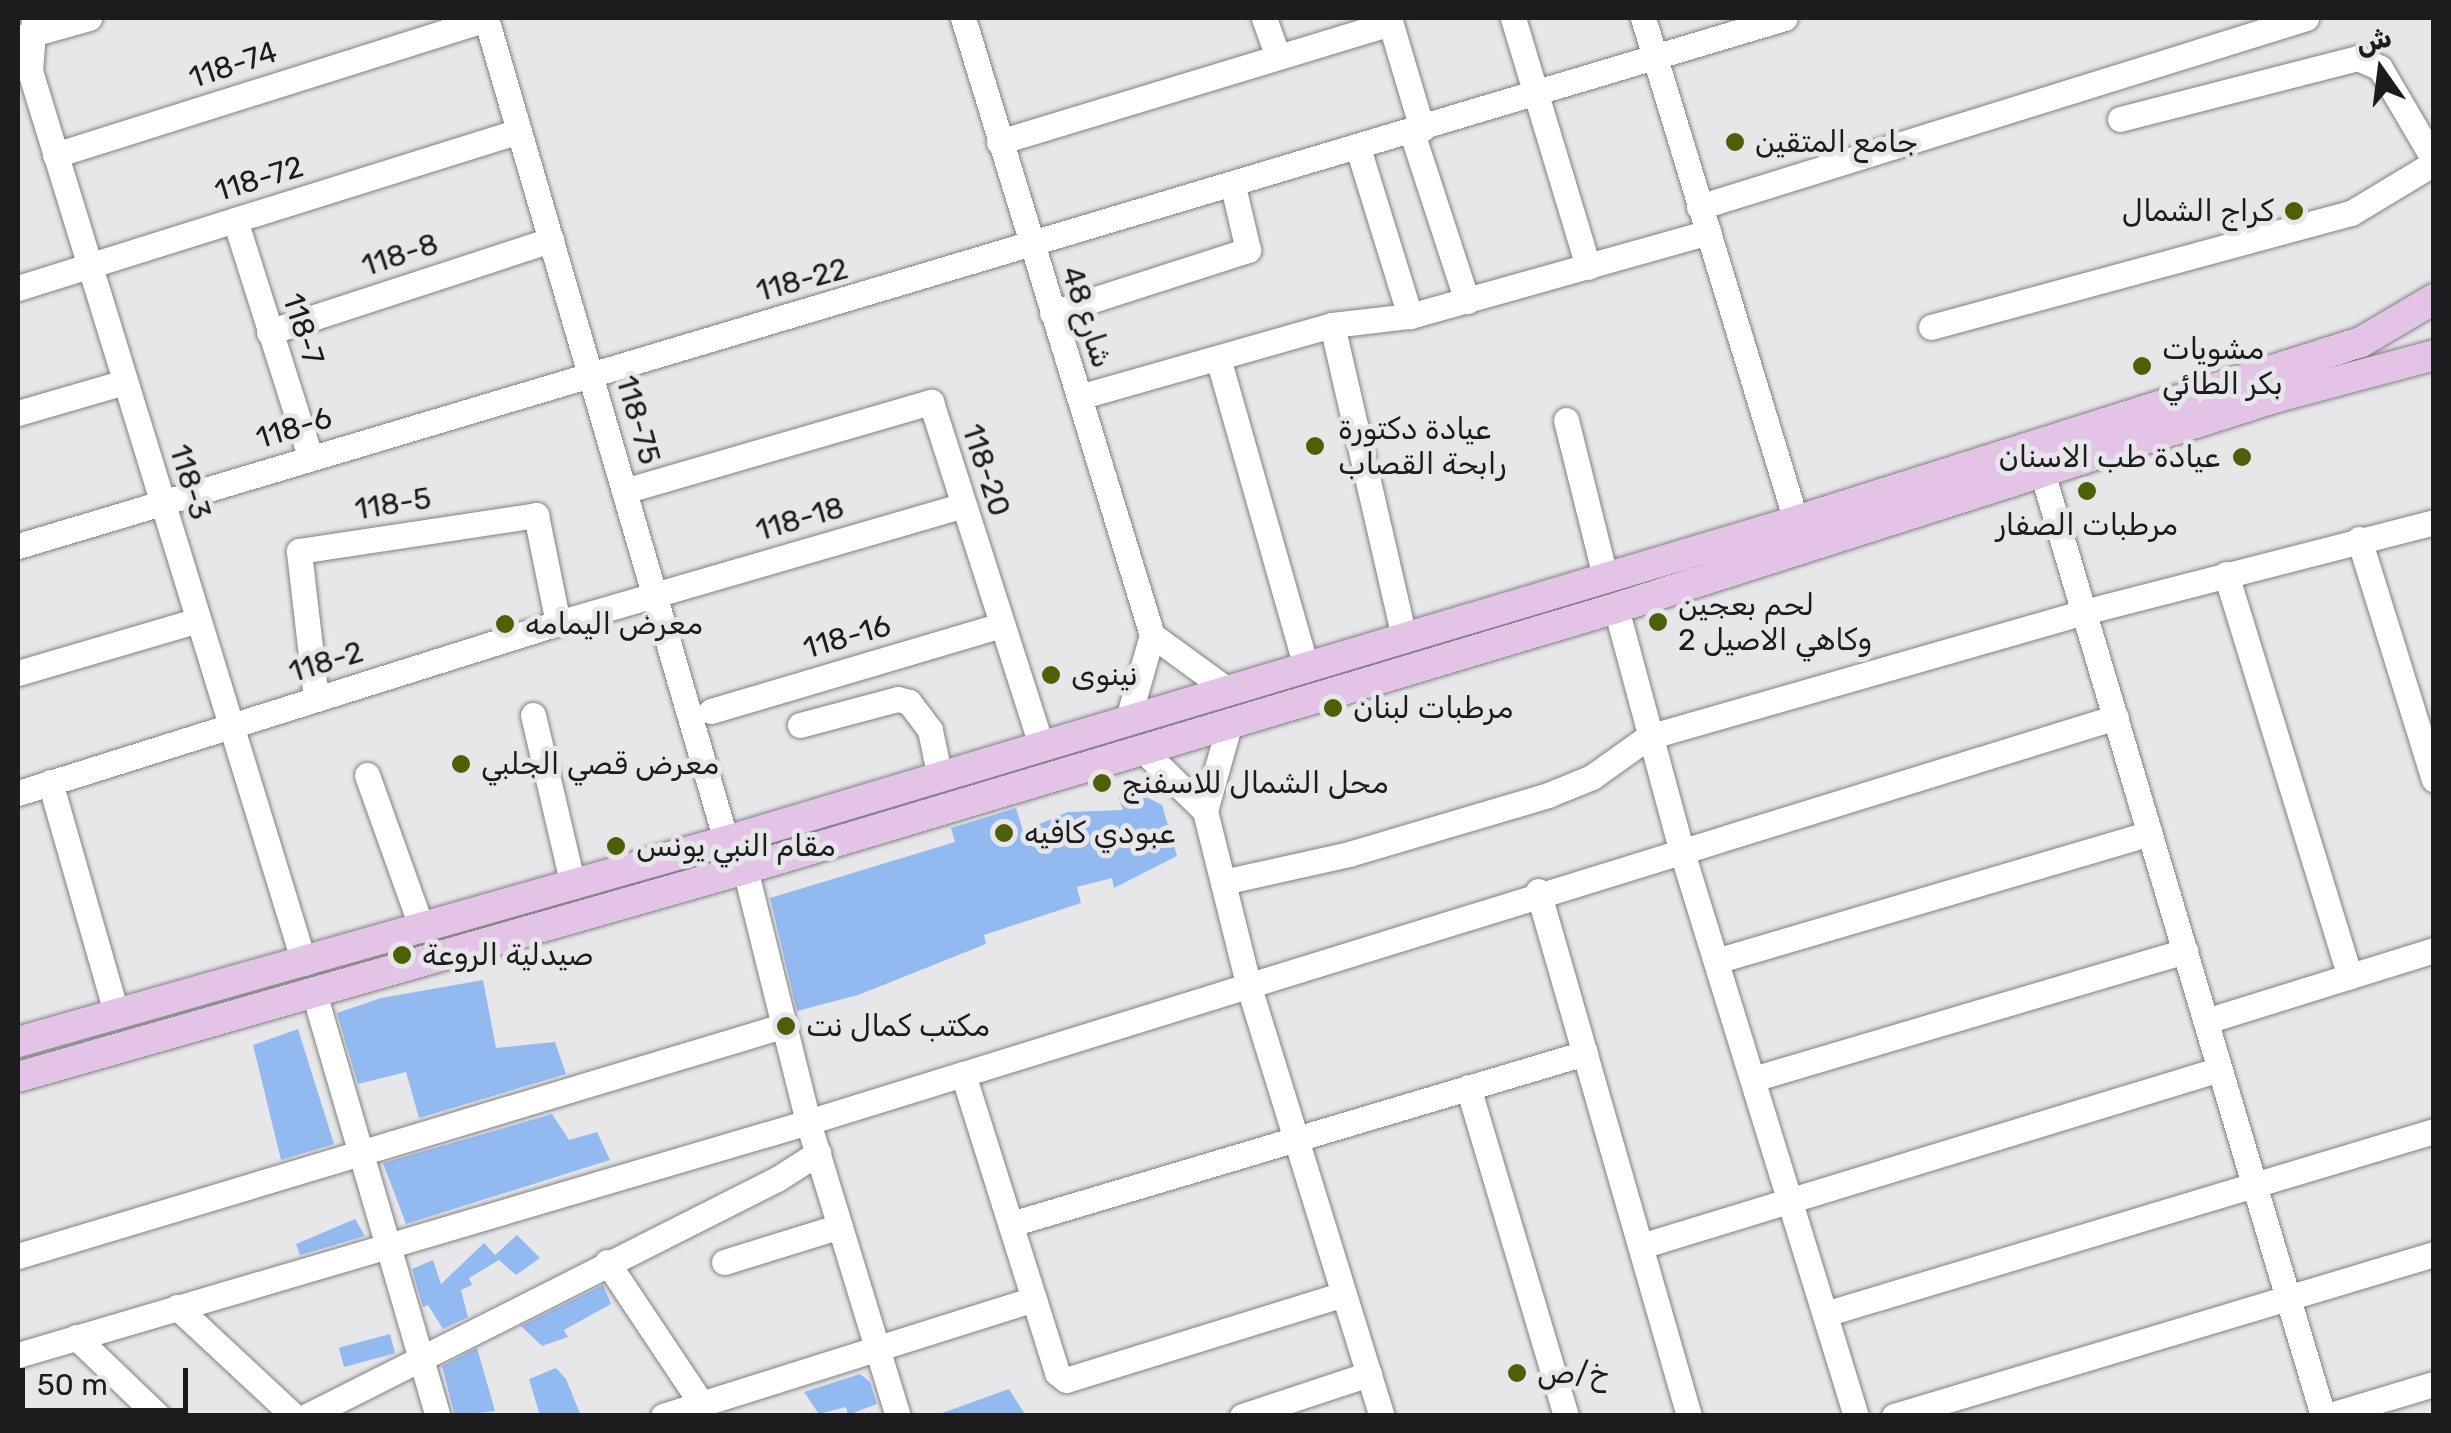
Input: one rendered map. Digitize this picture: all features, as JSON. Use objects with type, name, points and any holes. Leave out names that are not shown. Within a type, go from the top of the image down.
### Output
[{"type":"main road","points":[[18,1042],[573,886],[1796,521],[2361,342],[2434,299]]},
{"type":"main road","points":[[18,1077],[745,869],[1616,608],[2042,472],[2434,355]]},
{"type":"street","points":[[28,30],[90,18]]},
{"type":"street","name":"118-75","points":[[486,18],[726,841]]},
{"type":"street","name":"118-74","points":[[56,155],[486,18]]},
{"type":"street","name":"شارع 48","points":[[962,18],[1152,636]]},
{"type":"street","points":[[1264,18],[1278,57]]},
{"type":"street","points":[[1513,18],[1588,267]]},
{"type":"street","points":[[1643,18],[1796,521]]},
{"type":"street","name":"118-22","points":[[590,372],[1233,186],[1785,18]]},
{"type":"street","points":[[1699,207],[2231,29],[2306,18]]},
{"type":"street","points":[[999,142],[1390,20],[1417,131],[1467,300]]},
{"type":"street","name":"118-3","points":[[28,30],[30,71],[304,963]]},
{"type":"street","points":[[1931,327],[2351,212],[2434,161],[2386,76],[2358,58],[2120,119]]},
{"type":"street","name":"118-72","points":[[18,288],[519,131]]},
{"type":"street","points":[[1358,148],[1410,316]]},
{"type":"street","points":[[1052,313],[1248,250],[1233,186]]},
{"type":"street","name":"118-7","points":[[235,220],[310,457]]},
{"type":"street","points":[[1079,397],[1332,325],[1410,316],[1708,232]]},
{"type":"street","name":"118-8","points":[[269,332],[551,240]]},
{"type":"street","points":[[1332,325],[1404,636]]},
{"type":"street","points":[[1218,358],[1306,666]]},
{"type":"street","name":"118-6","points":[[18,546],[590,372]]},
{"type":"street","points":[[18,413],[125,382]]},
{"type":"street","name":"118-20","points":[[624,491],[930,402],[1042,747]]},
{"type":"street","points":[[1566,420],[1605,578]]},
{"type":"street","points":[[2042,472],[2326,1416],[2434,1384]]},
{"type":"street","name":"118-18","points":[[654,594],[963,505]]},
{"type":"street","name":"118-5","points":[[316,699],[299,551],[536,515],[558,623]]},
{"type":"street","points":[[1223,882],[1349,854],[1548,795],[1592,777],[1648,737],[2084,612],[2434,522]]},
{"type":"street","points":[[2359,539],[2434,780]]},
{"type":"street","points":[[2226,574],[2350,976]]},
{"type":"street","name":"118-2","points":[[18,792],[654,594]]},
{"type":"street","points":[[1616,608],[1680,849],[1856,1416]]},
{"type":"street","points":[[18,673],[198,620]]},
{"type":"street","name":"118-16","points":[[711,710],[1002,625]]},
{"type":"street","points":[[1128,719],[1152,636],[1226,689]]},
{"type":"street","points":[[800,725],[898,699],[909,702],[930,730],[940,778]]},
{"type":"street","points":[[533,715],[573,886]]},
{"type":"street","points":[[18,1354],[808,1122],[1538,891],[2116,718]]},
{"type":"street","points":[[1230,722],[1206,811],[1248,984],[1382,1416]]},
{"type":"street","points":[[1143,750],[1206,811]]},
{"type":"street","points":[[367,775],[422,929]]},
{"type":"street","points":[[50,782],[117,1016]]},
{"type":"street","points":[[1716,961],[2150,833]]},
{"type":"street","points":[[745,869],[808,1122],[898,1416]]},
{"type":"street","points":[[1538,891],[1689,1416]]},
{"type":"street","points":[[2206,1021],[2434,950]]},
{"type":"street","points":[[1754,1079],[2185,951]]},
{"type":"street","points":[[314,993],[438,1416]]},
{"type":"street","points":[[18,1256],[782,1026]]},
{"type":"street","points":[[1010,1224],[1585,1052]]},
{"type":"street","points":[[1641,1246],[2220,1069]]},
{"type":"street","points":[[963,1074],[1057,1374],[1066,1380],[1344,1294]]},
{"type":"street","points":[[1468,1087],[1566,1416]]},
{"type":"street","points":[[1825,1314],[2434,1130]]},
{"type":"street","points":[[307,1416],[777,1179],[818,1153]]},
{"type":"street","points":[[724,1262],[840,1226]]},
{"type":"street","points":[[1894,1416],[2434,1254]]},
{"type":"street","points":[[607,1262],[697,1408]]},
{"type":"street","points":[[662,1416],[1034,1299]]},
{"type":"street","points":[[177,1307],[294,1416]]},
{"type":"street","points":[[76,1337],[158,1416]]},
{"type":"street","points":[[1242,1416],[1368,1374]]},
{"type":"building","points":[[1136,792],[1162,805],[1177,856],[1114,888],[1112,878],[1077,887],[1081,903],[984,935],[986,944],[858,995],[797,1011],[770,898],[955,842],[951,828],[1016,808],[1023,831],[1068,812],[1123,810],[1118,797]]},
{"type":"building","points":[[483,980],[496,1048],[555,1042],[566,1074],[419,1118],[406,1072],[358,1084],[337,1013],[381,998]]},
{"type":"building","points":[[298,1029],[334,1144],[281,1160],[253,1045]]},
{"type":"building","points":[[552,1114],[569,1140],[597,1132],[610,1160],[406,1224],[383,1163]]},
{"type":"building","points":[[355,1219],[365,1236],[300,1255],[296,1244]]},
{"type":"building","points":[[517,1235],[540,1258],[516,1275],[499,1260],[469,1278],[472,1285],[461,1290],[468,1317],[443,1329],[428,1305],[423,1307],[412,1269],[433,1260],[441,1284],[484,1243],[495,1255]]},
{"type":"building","points":[[603,1285],[611,1304],[564,1330],[568,1337],[542,1346],[521,1326]]},
{"type":"building","points":[[390,1334],[395,1353],[344,1367],[339,1348]]},
{"type":"building","points":[[477,1348],[495,1411],[455,1416],[442,1366]]},
{"type":"building","points":[[556,1368],[566,1379],[581,1416],[540,1416],[529,1379]]},
{"type":"building","points":[[860,1374],[870,1382],[877,1404],[848,1415],[846,1407],[819,1414],[804,1392]]},
{"type":"building","points":[[1009,1389],[1026,1416],[943,1416],[942,1413]]},
{"type":"place","name":"جامع المتقين","points":[[1735,142]]},
{"type":"place","name":"كراج الشمال","points":[[2294,211]]},
{"type":"place","name":"مشويات بكر الطائي","points":[[2142,366]]},
{"type":"place","name":"عيادة دكتورة رابحة القصاب","points":[[1315,446]]},
{"type":"place","name":"عيادة طب الاسنان","points":[[2242,457]]},
{"type":"place","name":"مرطبات الصفار","points":[[2087,491]]},
{"type":"place","name":"لحم بعجين وكاهي الاصيل 2","points":[[1658,622]]},
{"type":"place","name":"معرض اليمامه","points":[[505,624]]},
{"type":"place","name":"نينوى","points":[[1051,675]]},
{"type":"place","name":"مرطبات لبنان","points":[[1333,708]]},
{"type":"place","name":"معرض قصي الجلبي","points":[[461,764]]},
{"type":"place","name":"محل الشمال للاسفنج","points":[[1102,783]]},
{"type":"place","name":"عبودي كافيه","points":[[1004,833]]},
{"type":"place","name":"مقام النبي يونس","points":[[616,846]]},
{"type":"place","name":"صيدلية الروعة","points":[[402,955]]},
{"type":"place","name":"مكتب كمال نت","points":[[786,1026]]},
{"type":"place","name":"خ/ص","points":[[1517,1373]]}]
